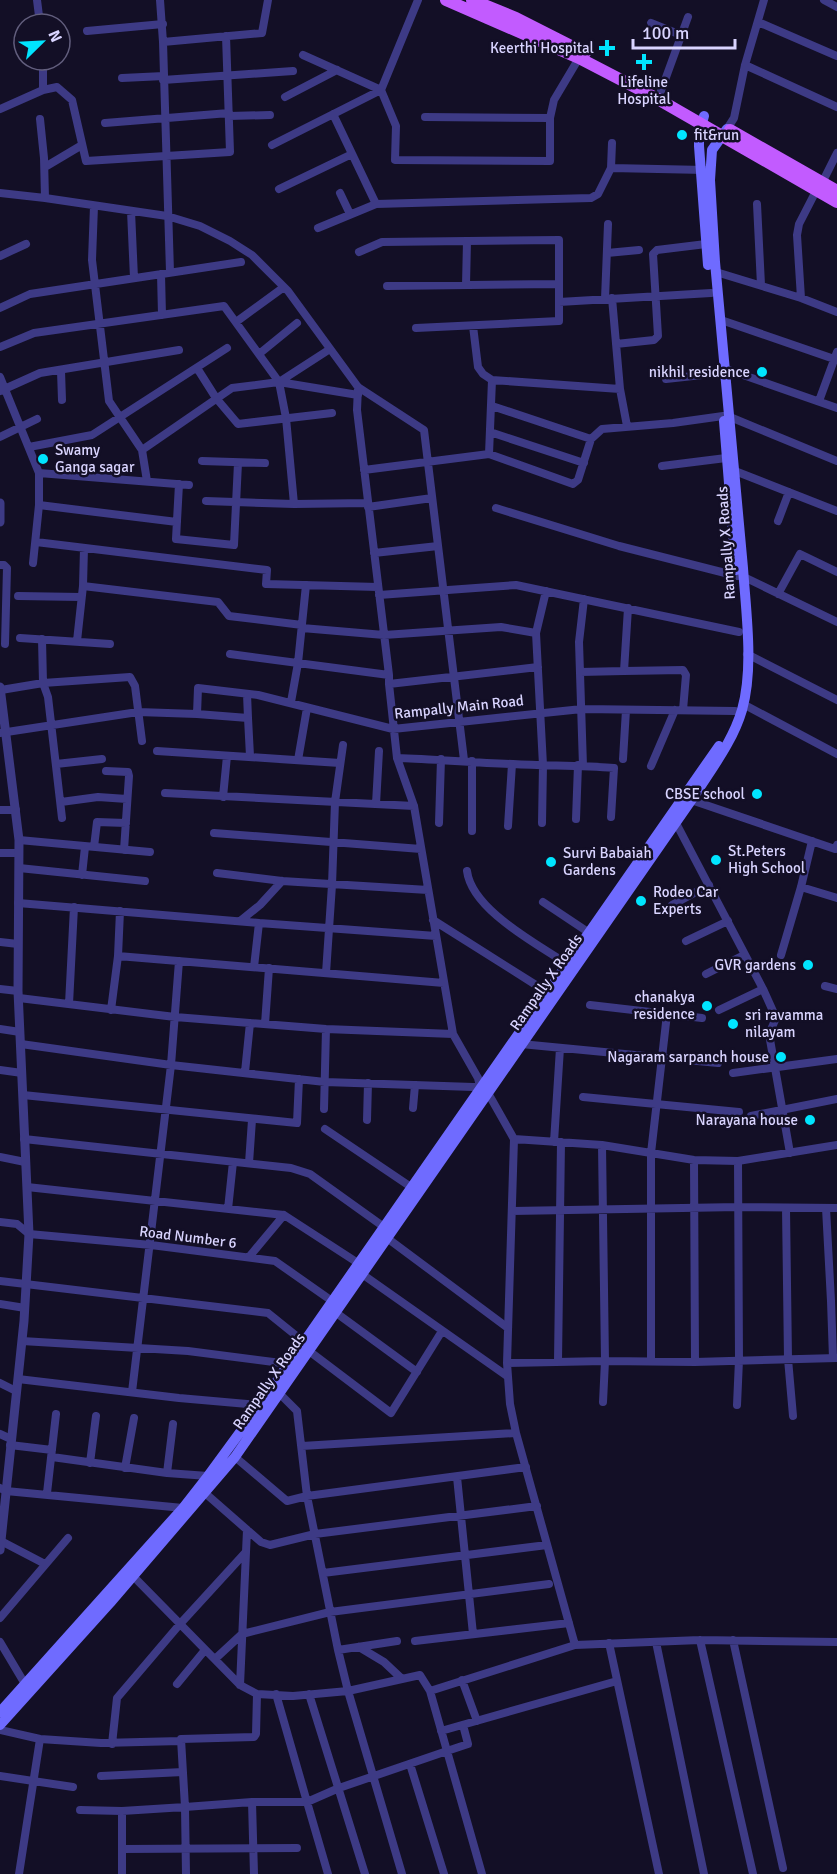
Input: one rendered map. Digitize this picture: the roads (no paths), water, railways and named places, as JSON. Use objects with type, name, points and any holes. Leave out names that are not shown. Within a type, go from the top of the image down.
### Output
[{"type":"main road","points":[[446,0],[579,58],[702,120],[819,187],[837,202]]},
{"type":"main road","points":[[472,0],[516,18],[661,92],[702,120]]},
{"type":"main road","name":"Rampally X Roads","points":[[385,1232],[546,992],[723,740],[739,707],[740,577],[735,471],[727,416],[716,272],[699,135],[702,120]]},
{"type":"main road","name":"Rampally X Roads","points":[[723,371],[706,244],[705,170],[711,150],[725,132]]},
{"type":"main road","points":[[819,187],[837,191]]},
{"type":"main road","name":"Rampally X Roads","points":[[483,1088],[521,1044],[676,823],[719,759],[734,731],[747,654],[726,458],[727,416]]},
{"type":"main road","points":[[0,1712],[183,1508],[208,1476],[289,1364],[306,1346],[334,1307],[385,1232],[411,1187],[483,1088]]},
{"type":"main road","name":"Rampally X Roads","points":[[0,1725],[235,1457],[279,1393],[306,1346]]},
{"type":"street","points":[[160,0],[163,24],[167,156],[166,273],[162,315]]},
{"type":"street","points":[[163,42],[262,33],[268,0]]},
{"type":"street","points":[[272,145],[381,90],[418,0]]},
{"type":"street","points":[[725,132],[734,118],[745,65],[764,0]]},
{"type":"street","points":[[824,0],[837,7]]},
{"type":"street","points":[[661,92],[688,17]]},
{"type":"street","points":[[758,22],[837,56]]},
{"type":"street","points":[[651,23],[681,35]]},
{"type":"street","points":[[87,31],[163,24]]},
{"type":"street","points":[[0,109],[43,90],[57,87],[72,100],[86,161],[230,152],[226,36]]},
{"type":"street","points":[[303,55],[381,90],[396,126],[395,160],[550,161],[550,118],[554,100],[579,58]]},
{"type":"street","points":[[745,65],[837,107]]},
{"type":"street","points":[[285,97],[338,70]]},
{"type":"street","points":[[122,78],[228,76],[293,71]]},
{"type":"street","points":[[43,72],[43,90]]},
{"type":"street","points":[[333,114],[376,204]]},
{"type":"street","points":[[105,123],[165,118],[270,115]]},
{"type":"street","points":[[425,117],[550,118]]},
{"type":"street","points":[[40,119],[45,166],[45,198]]},
{"type":"street","points":[[318,228],[376,204],[591,198],[598,194],[611,168],[612,143]]},
{"type":"street","points":[[45,166],[82,145]]},
{"type":"street","points":[[801,298],[797,235],[799,224],[837,153]]},
{"type":"street","points":[[279,189],[352,154]]},
{"type":"street","points":[[611,168],[705,170]]},
{"type":"street","points":[[0,193],[167,216],[200,226],[252,255],[284,287],[358,391],[357,410],[397,758],[414,806],[453,1034],[514,1140],[507,1363],[510,1404],[575,1645]]},
{"type":"street","points":[[340,193],[350,214]]},
{"type":"street","points":[[757,204],[760,285]]},
{"type":"street","points":[[94,206],[92,260],[109,401],[142,450],[147,481]]},
{"type":"street","points":[[131,211],[134,278]]},
{"type":"street","points":[[608,224],[609,299],[627,426]]},
{"type":"street","points":[[359,252],[382,242],[559,240],[559,321],[416,328]]},
{"type":"street","points":[[466,285],[467,241]]},
{"type":"street","points":[[0,256],[26,244]]},
{"type":"street","points":[[616,344],[657,338],[657,296],[653,254],[657,250],[706,244]]},
{"type":"street","points":[[607,253],[639,250]]},
{"type":"street","points":[[0,308],[30,294],[241,262]]},
{"type":"street","points":[[716,272],[801,298],[837,312]]},
{"type":"street","points":[[387,286],[559,284]]},
{"type":"street","points":[[236,322],[284,287]]},
{"type":"street","points":[[559,302],[711,293]]},
{"type":"street","points":[[0,347],[34,333],[224,306],[279,382],[286,418],[294,504]]},
{"type":"street","points":[[721,320],[836,357],[819,401]]},
{"type":"street","points":[[259,354],[297,323]]},
{"type":"street","points":[[473,326],[478,367],[492,380],[620,389]]},
{"type":"street","points":[[29,447],[92,435],[227,348]]},
{"type":"street","points":[[279,382],[330,349]]},
{"type":"street","points":[[3,390],[40,373],[179,350]]},
{"type":"street","points":[[197,368],[216,398],[238,424],[332,413]]},
{"type":"street","points":[[61,371],[62,400]]},
{"type":"street","points":[[666,379],[723,371],[837,408]]},
{"type":"street","points":[[0,377],[3,390],[39,473],[39,505],[33,563]]},
{"type":"street","points":[[489,454],[492,380]]},
{"type":"street","points":[[142,450],[232,388],[279,382],[358,391],[424,430],[460,721],[468,761],[472,831]]},
{"type":"street","points":[[492,406],[591,439]]},
{"type":"street","points":[[364,470],[489,454],[570,484],[578,480],[591,439],[602,429],[727,416],[837,461]]},
{"type":"street","points":[[0,437],[37,419]]},
{"type":"street","points":[[490,432],[584,463]]},
{"type":"street","points":[[662,466],[726,458]]},
{"type":"street","points":[[202,461],[265,463]]},
{"type":"street","points":[[180,484],[176,539],[234,545],[238,463]]},
{"type":"street","points":[[735,471],[837,511]]},
{"type":"street","points":[[39,473],[189,485]]},
{"type":"street","points":[[778,521],[789,492]]},
{"type":"street","points":[[206,501],[368,505],[432,498]]},
{"type":"street","points":[[39,505],[177,522]]},
{"type":"street","points":[[0,507],[0,522]]},
{"type":"street","points":[[496,508],[619,546],[740,577],[837,622]]},
{"type":"street","points":[[36,542],[267,570],[266,584],[378,591],[444,592],[516,585],[739,632]]},
{"type":"street","points":[[374,553],[438,546]]},
{"type":"street","points":[[77,641],[83,586],[84,548]]},
{"type":"street","points":[[778,594],[800,554],[837,572]]},
{"type":"street","points":[[0,565],[7,568],[5,644]]},
{"type":"street","points":[[291,702],[298,663],[306,585]]},
{"type":"street","points":[[83,586],[218,602],[229,616],[384,635],[501,627],[536,633]]},
{"type":"street","points":[[542,823],[543,765],[536,633],[546,591]]},
{"type":"street","points":[[18,596],[81,597]]},
{"type":"street","points":[[576,819],[581,766],[582,709],[579,642],[584,599]]},
{"type":"street","points":[[624,671],[628,608]]},
{"type":"street","points":[[20,638],[110,644]]},
{"type":"street","points":[[42,639],[43,683],[48,697],[62,818]]},
{"type":"street","points":[[230,654],[389,675]]},
{"type":"street","points":[[747,654],[837,700]]},
{"type":"street","points":[[389,684],[538,666]]},
{"type":"street","points":[[580,672],[683,670],[686,675],[679,710],[651,765]]},
{"type":"street","points":[[45,1564],[1,1538],[3,1489],[22,1341],[29,1234],[19,994],[19,840],[11,766],[3,733],[1,689],[43,683],[130,677],[135,686],[142,741]]},
{"type":"street","name":"Rampally Main Road","points":[[197,714],[198,688],[291,702],[393,729],[582,709],[679,710],[739,707]]},
{"type":"street","points":[[247,694],[250,756]]},
{"type":"street","points":[[739,707],[837,754]]},
{"type":"street","points":[[298,760],[307,708]]},
{"type":"street","points":[[623,759],[626,710]]},
{"type":"street","points":[[3,733],[138,712],[248,718]]},
{"type":"street","points":[[326,973],[336,802],[343,745]]},
{"type":"street","points":[[157,751],[340,764]]},
{"type":"street","points":[[376,804],[379,751]]},
{"type":"street","points":[[223,796],[227,756]]},
{"type":"street","points":[[397,758],[614,768],[611,817]]},
{"type":"street","points":[[56,764],[102,759]]},
{"type":"street","points":[[440,823],[441,759]]},
{"type":"street","points":[[508,826],[512,764]]},
{"type":"street","points":[[0,766],[11,766]]},
{"type":"street","points":[[106,771],[128,772],[124,850]]},
{"type":"street","points":[[165,793],[414,806]]},
{"type":"street","points":[[61,802],[98,797],[127,800]]},
{"type":"street","points":[[691,800],[836,848]]},
{"type":"street","points":[[0,810],[16,810]]},
{"type":"street","points":[[94,847],[97,822],[126,823]]},
{"type":"street","points":[[676,823],[776,1018],[769,1034],[790,1153]]},
{"type":"street","points":[[214,833],[421,849]]},
{"type":"street","points":[[19,840],[150,852]]},
{"type":"street","points":[[781,955],[812,841]]},
{"type":"street","points":[[82,874],[85,847]]},
{"type":"street","points":[[0,853],[19,853]]},
{"type":"street","points":[[19,868],[145,881]]},
{"type":"street","points":[[468,871],[469,880],[479,898],[493,914],[567,964]]},
{"type":"street","points":[[217,873],[282,881],[428,890]]},
{"type":"street","points":[[240,921],[260,905],[282,881]]},
{"type":"street","points":[[672,904],[709,885]]},
{"type":"street","points":[[801,888],[837,898]]},
{"type":"street","points":[[543,902],[588,932]]},
{"type":"street","points":[[18,903],[436,936]]},
{"type":"street","points":[[69,1005],[74,907]]},
{"type":"street","points":[[111,1010],[118,956],[120,911]]},
{"type":"street","points":[[433,920],[546,992]]},
{"type":"street","points":[[686,942],[728,921]]},
{"type":"street","points":[[254,967],[259,923]]},
{"type":"street","points":[[0,942],[18,944]]},
{"type":"street","points":[[706,974],[744,955]]},
{"type":"street","points":[[118,956],[444,983]]},
{"type":"street","points":[[132,1392],[162,1155],[179,961]]},
{"type":"street","points":[[265,1024],[269,969]]},
{"type":"street","points":[[825,986],[837,989]]},
{"type":"street","points":[[0,989],[69,1005],[175,1017],[326,1029],[453,1034]]},
{"type":"street","points":[[719,1010],[763,989]]},
{"type":"street","points":[[590,1005],[702,1018]]},
{"type":"street","points":[[651,1361],[651,1153],[667,1014]]},
{"type":"street","points":[[245,1072],[250,1023]]},
{"type":"street","points":[[0,1029],[20,1032]]},
{"type":"street","points":[[324,1109],[326,1029]]},
{"type":"street","points":[[21,1044],[171,1065],[325,1082],[483,1088]]},
{"type":"street","points":[[521,1044],[718,1063]]},
{"type":"street","points":[[558,1361],[557,1142],[560,1048]]},
{"type":"street","points":[[733,1073],[837,1059]]},
{"type":"street","points":[[0,1070],[22,1072]]},
{"type":"street","points":[[23,1095],[297,1123],[299,1079]]},
{"type":"street","points":[[367,1120],[368,1083]]},
{"type":"street","points":[[413,1108],[415,1085]]},
{"type":"street","points":[[583,1097],[739,1112]]},
{"type":"street","points":[[751,1116],[837,1099]]},
{"type":"street","points":[[249,1163],[252,1120]]},
{"type":"street","points":[[325,1129],[411,1187]]},
{"type":"street","points":[[24,1139],[291,1168],[310,1174],[508,1328]]},
{"type":"street","points":[[514,1140],[602,1145],[694,1160],[738,1161],[837,1144]]},
{"type":"street","points":[[602,1145],[605,1361],[603,1402]]},
{"type":"street","points":[[0,1157],[25,1162]]},
{"type":"street","points":[[694,1160],[695,1362]]},
{"type":"street","points":[[737,1404],[739,1360],[738,1161]]},
{"type":"street","points":[[228,1209],[233,1162]]},
{"type":"street","points":[[27,1187],[284,1215],[507,1376]]},
{"type":"street","points":[[512,1211],[695,1207],[837,1209]]},
{"type":"street","points":[[786,1208],[788,1359],[793,1416]]},
{"type":"street","points":[[507,1363],[695,1362],[835,1358],[834,1290],[826,1208]]},
{"type":"street","points":[[249,1257],[284,1215]]},
{"type":"street","name":"Road Number 6","points":[[0,1222],[17,1224],[29,1234],[151,1245],[275,1261],[417,1372]]},
{"type":"street","points":[[828,1242],[837,1242]]},
{"type":"street","points":[[0,1281],[267,1313],[391,1413],[442,1331]]},
{"type":"street","points":[[0,1304],[24,1308]]},
{"type":"street","points":[[22,1341],[138,1347],[289,1364]]},
{"type":"street","points":[[18,1379],[260,1405]]},
{"type":"street","points":[[0,1383],[16,1391]]},
{"type":"street","points":[[279,1393],[297,1411],[307,1496],[338,1650],[402,1874]]},
{"type":"street","points":[[47,1493],[56,1414]]},
{"type":"street","points":[[90,1463],[96,1416]]},
{"type":"street","points":[[125,1468],[134,1418]]},
{"type":"street","points":[[167,1473],[173,1424]]},
{"type":"street","points":[[302,1446],[516,1433]]},
{"type":"street","points":[[0,1434],[10,1442],[90,1463],[208,1476]]},
{"type":"street","points":[[235,1457],[287,1501],[307,1496],[526,1467]]},
{"type":"street","points":[[457,1477],[473,1634]]},
{"type":"street","points":[[3,1489],[183,1508]]},
{"type":"street","points":[[205,1493],[261,1542],[270,1545],[315,1534],[537,1506]]},
{"type":"street","points":[[240,1685],[247,1530]]},
{"type":"street","points":[[0,1618],[68,1538]]},
{"type":"street","points":[[322,1574],[547,1545]]},
{"type":"street","points":[[112,1744],[117,1698],[245,1553]]},
{"type":"street","points":[[132,1576],[240,1685],[257,1694],[292,1696],[348,1690],[420,1675],[429,1691],[482,1874]]},
{"type":"street","points":[[215,1659],[242,1634],[330,1611],[549,1584]]},
{"type":"street","points":[[415,1641],[569,1623]]},
{"type":"street","points":[[700,1640],[753,1874]]},
{"type":"street","points":[[429,1691],[575,1645],[700,1640],[837,1642]]},
{"type":"street","points":[[733,1640],[783,1868]]},
{"type":"street","points":[[0,1641],[25,1684]]},
{"type":"street","points":[[338,1650],[397,1641]]},
{"type":"street","points":[[656,1642],[704,1874]]},
{"type":"street","points":[[609,1643],[659,1874]]},
{"type":"street","points":[[359,1647],[384,1662],[401,1678]]},
{"type":"street","points":[[177,1684],[205,1650]]},
{"type":"street","points":[[462,1680],[477,1721]]},
{"type":"street","points":[[441,1731],[617,1681]]},
{"type":"street","points":[[0,1730],[40,1739],[112,1744],[181,1741],[181,1739],[195,1738],[254,1737],[257,1694]]},
{"type":"street","points":[[276,1694],[328,1874]]},
{"type":"street","points":[[309,1694],[365,1874]]},
{"type":"street","points":[[80,1810],[122,1811],[252,1802],[307,1802],[339,1788],[468,1744],[463,1725]]},
{"type":"street","points":[[20,1874],[40,1739]]},
{"type":"street","points":[[181,1741],[186,1807],[186,1874]]},
{"type":"street","points":[[410,1764],[444,1874]]},
{"type":"street","points":[[101,1776],[183,1772]]},
{"type":"street","points":[[0,1776],[73,1787]]},
{"type":"street","points":[[252,1802],[254,1874]]},
{"type":"street","points":[[122,1811],[122,1874]]},
{"type":"street","points":[[122,1849],[297,1848]]},
{"type":"place","name":"Keerthi Hospital","points":[[607,48]]},
{"type":"place","name":"Lifeline Hospital","points":[[644,62]]},
{"type":"place","name":"fit&run","points":[[682,135]]},
{"type":"place","name":"nikhil residence","points":[[762,372]]},
{"type":"place","name":"Swamy Ganga sagar","points":[[43,459]]},
{"type":"place","name":"CBSE school","points":[[757,794]]},
{"type":"place","name":"St.Peters High School","points":[[716,860]]},
{"type":"place","name":"Survi Babaiah Gardens","points":[[551,862]]},
{"type":"place","name":"Rodeo Car Experts","points":[[641,901]]},
{"type":"place","name":"GVR gardens","points":[[808,965]]},
{"type":"place","name":"chanakya residence","points":[[707,1006]]},
{"type":"place","name":"sri ravamma nilayam","points":[[733,1024]]},
{"type":"place","name":"Nagaram sarpanch house","points":[[781,1057]]},
{"type":"place","name":"Narayana house","points":[[810,1120]]}]
